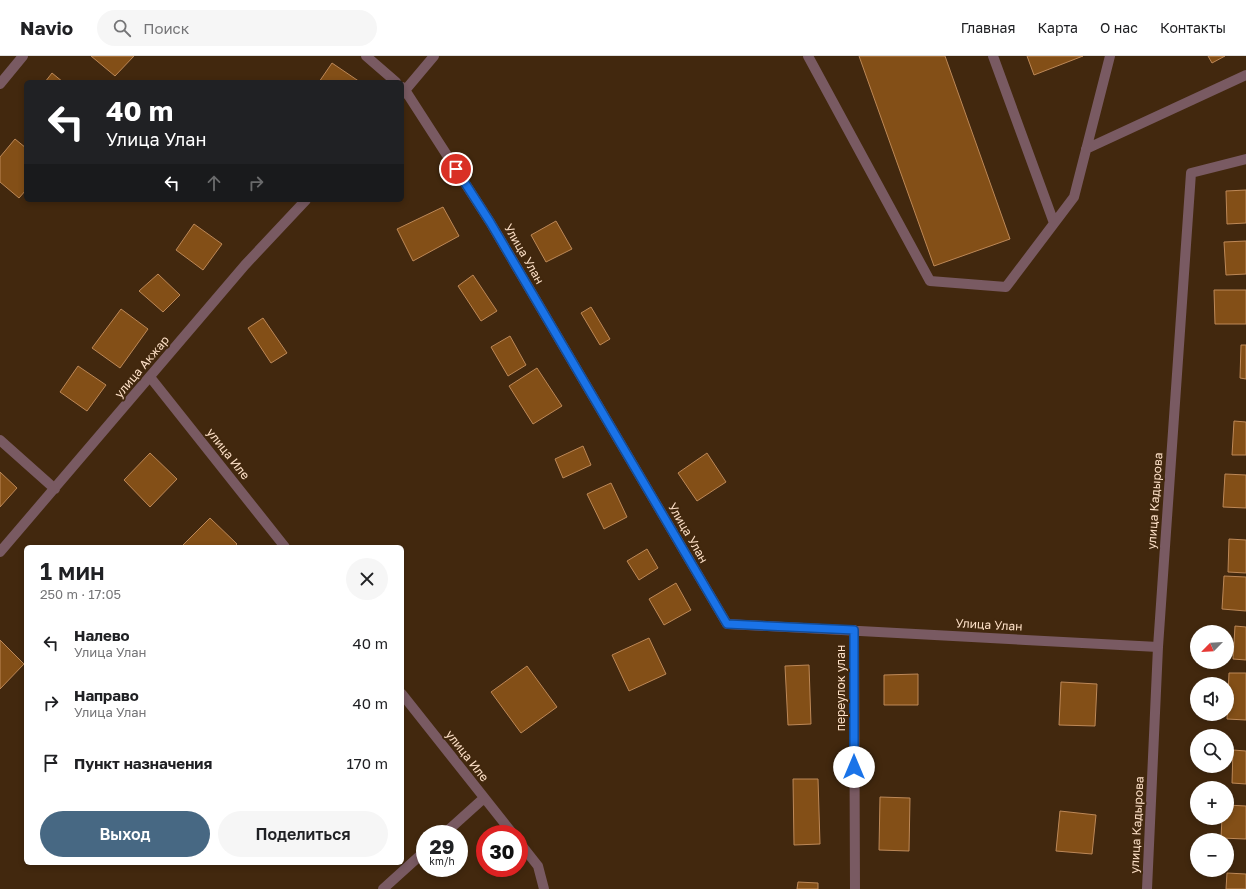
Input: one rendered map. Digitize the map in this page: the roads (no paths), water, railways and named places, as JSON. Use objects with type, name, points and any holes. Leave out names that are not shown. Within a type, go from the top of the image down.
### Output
[{"type":"street","points":[[0,84],[23,56]]},
{"type":"street","points":[[366,56],[394,80]]},
{"type":"street","points":[[404,90],[434,56]]},
{"type":"street","points":[[808,56],[930,281],[1006,287],[1074,197],[1110,56]]},
{"type":"street","points":[[993,56],[1054,223]]},
{"type":"street","points":[[1086,149],[1246,75]]},
{"type":"street","name":"Улица Улан","points":[[404,93],[490,222],[727,624],[1158,646]]},
{"type":"street","name":"улица Кадырова","points":[[1147,889],[1158,646],[1191,173],[1246,158]]},
{"type":"street","name":"улица Акжар","points":[[0,552],[245,265],[304,202]]},
{"type":"street","name":"улица Иле","points":[[150,377],[283,545]]},
{"type":"street","points":[[0,440],[55,488]]},
{"type":"street","name":"переулок улан","points":[[854,630],[855,889]]},
{"type":"street","name":"улица Иле","points":[[404,697],[506,825]]},
{"type":"street","points":[[454,825],[484,798]]},
{"type":"street","points":[[528,853],[538,866],[544,889]]},
{"type":"street","points":[[383,889],[416,859]]}]
